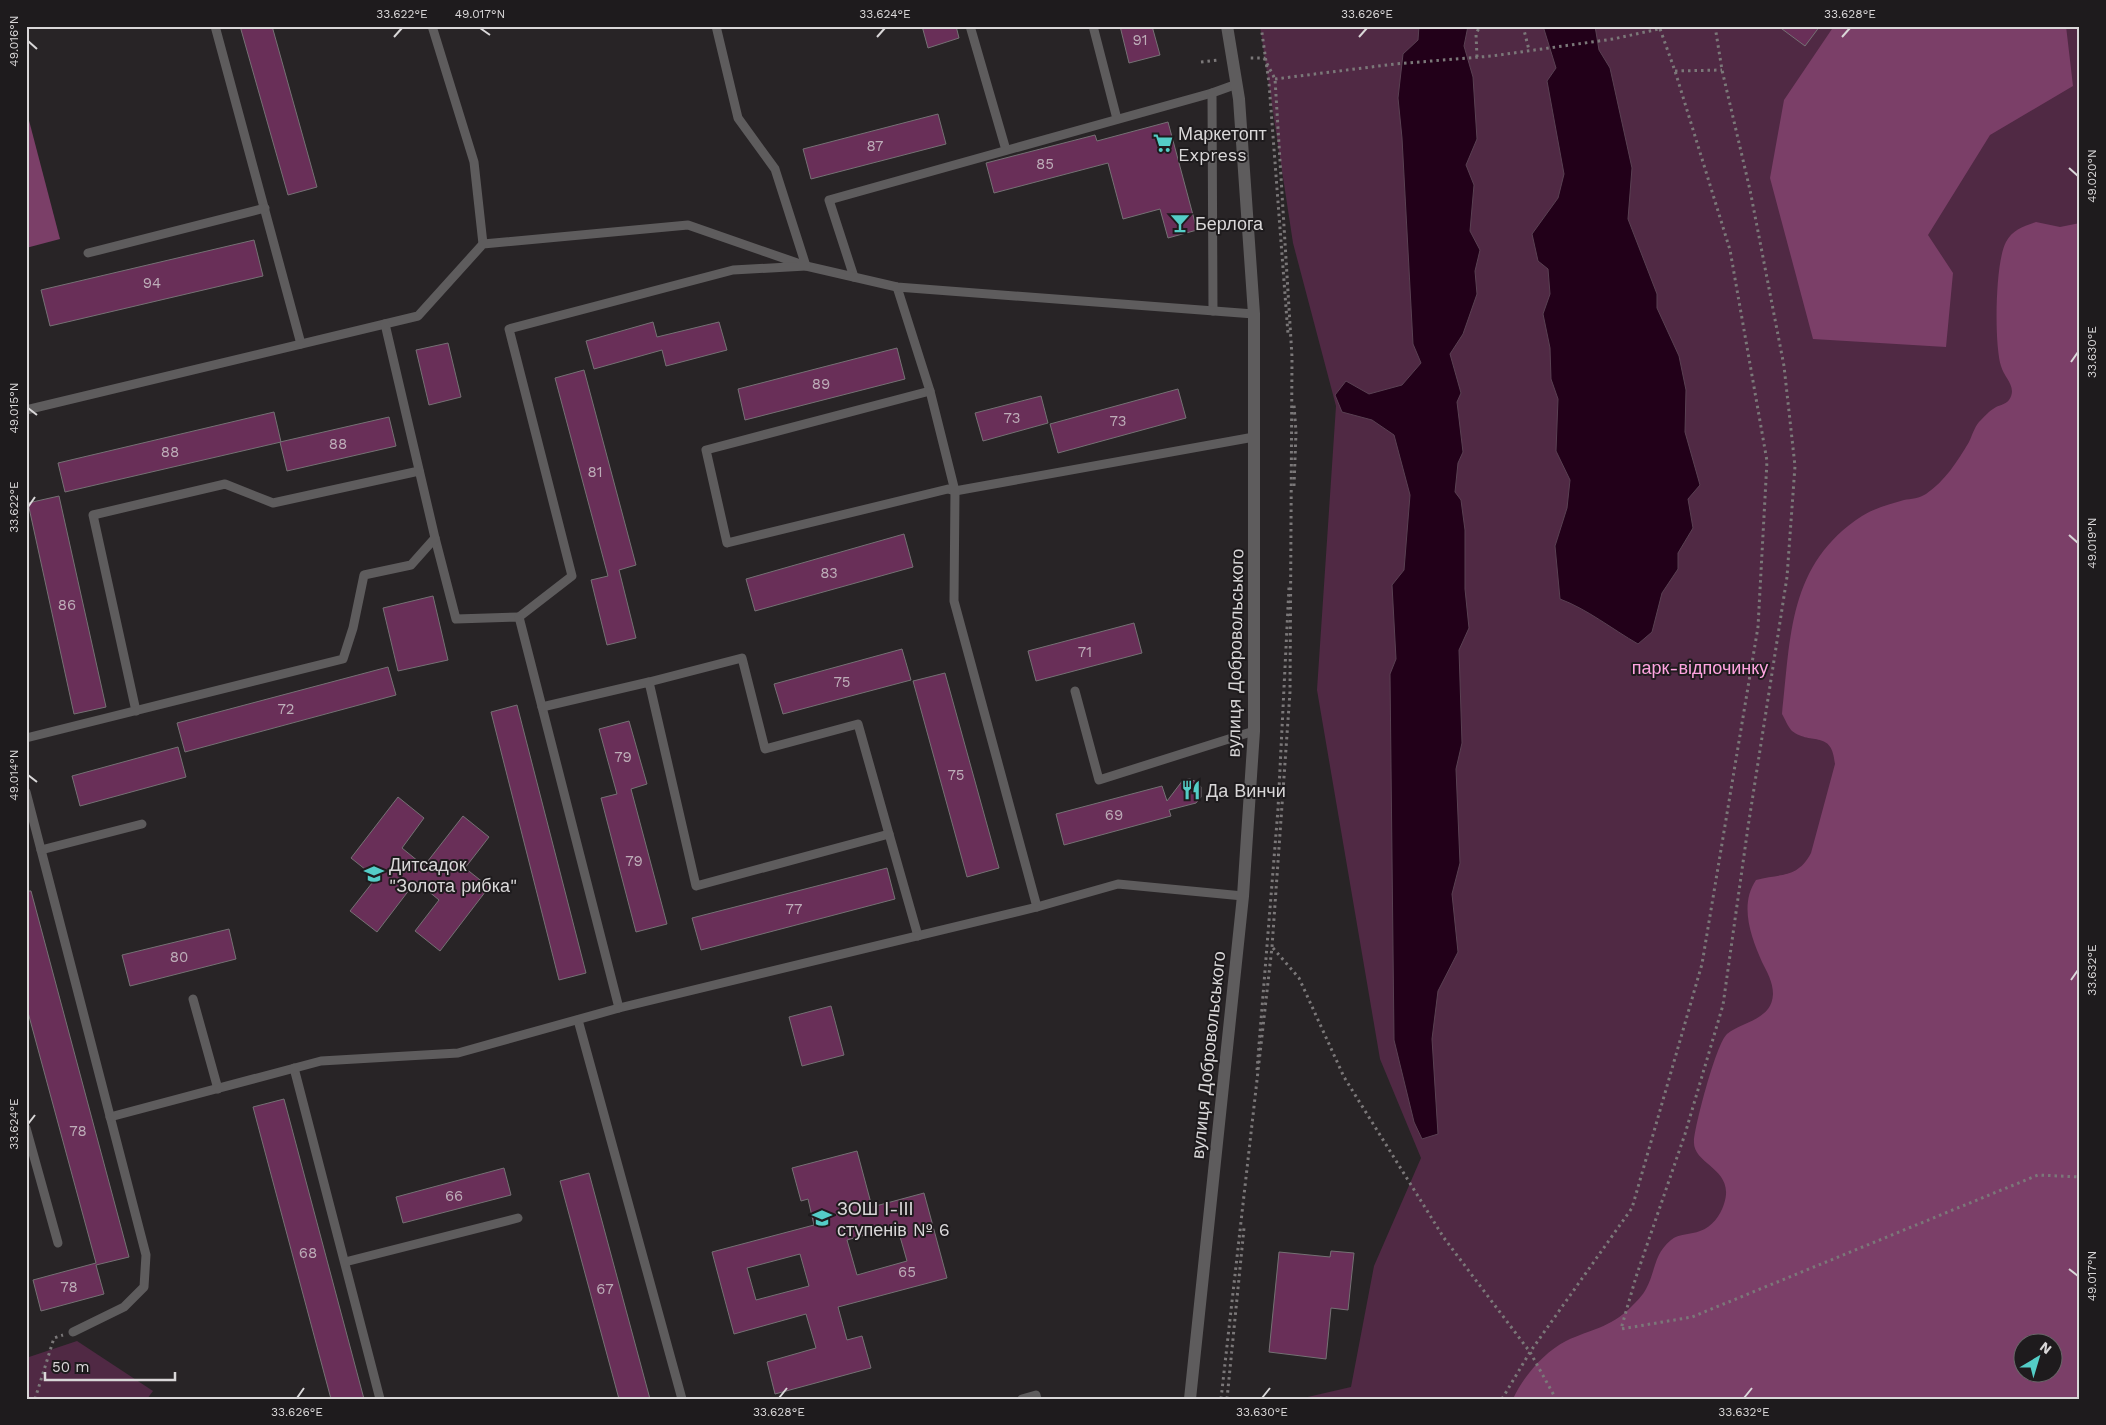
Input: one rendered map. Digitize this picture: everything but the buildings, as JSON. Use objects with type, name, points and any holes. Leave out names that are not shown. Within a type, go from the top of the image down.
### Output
[{"type":"street","name":"вулиця Добровольського","points":[[1190,1399],[1243,896],[1254,731],[1254,314],[1237,84],[1227,26]]},
{"type":"lane","points":[[216,26],[301,344]]},
{"type":"lane","points":[[432,26],[474,162],[483,244]]},
{"type":"lane","points":[[716,26],[738,118],[775,169],[806,266]]},
{"type":"lane","points":[[970,26],[1006,150]]},
{"type":"lane","points":[[1093,26],[1117,119]]},
{"type":"lane","points":[[854,277],[829,200],[1212,93],[1237,84]]},
{"type":"lane","points":[[1212,93],[1213,311]]},
{"type":"lane","points":[[88,253],[265,208]]},
{"type":"lane","points":[[26,410],[418,316],[483,244],[688,225],[806,266],[897,287],[1254,314]]},
{"type":"lane","points":[[385,324],[456,619],[519,617],[572,576],[509,328],[733,270],[806,266]]},
{"type":"lane","points":[[897,287],[930,391],[955,491],[954,601],[1037,907]]},
{"type":"lane","points":[[930,391],[706,450],[727,543],[948,489],[955,491],[1254,437]]},
{"type":"lane","points":[[136,711],[93,515],[225,484],[273,503],[419,471]]},
{"type":"lane","points":[[26,738],[343,659],[353,628],[364,575],[411,565],[435,538]]},
{"type":"lane","points":[[519,617],[619,1008]]},
{"type":"lane","points":[[542,707],[742,658],[764,749],[858,724],[918,936]]},
{"type":"lane","points":[[649,682],[696,886],[889,834]]},
{"type":"lane","points":[[1075,691],[1099,780],[1254,731]]},
{"type":"lane","points":[[26,792],[146,1255],[144,1286],[124,1308],[73,1332]]},
{"type":"lane","points":[[41,850],[142,824]]},
{"type":"lane","points":[[110,1117],[321,1061],[458,1053],[619,1008],[1037,907],[1118,884],[1243,896]]},
{"type":"lane","points":[[193,999],[218,1089]]},
{"type":"lane","points":[[578,1020],[682,1399]]},
{"type":"lane","points":[[294,1068],[380,1399]]},
{"type":"lane","points":[[26,1128],[58,1243]]},
{"type":"lane","points":[[345,1262],[518,1218]]},
{"type":"lane","points":[[1022,1399],[1036,1395],[1037,1399]]},
{"type":"path","points":[[1260,26],[1264,58]]},
{"type":"path","points":[[1260,26],[1269,83],[1292,379]]},
{"type":"path","points":[[1477,57],[1476,34],[1480,26]]},
{"type":"path","points":[[1523,26],[1529,50]]},
{"type":"path","points":[[1716,26],[1722,70],[1750,190],[1784,366],[1795,466],[1787,577],[1748,827],[1723,1005],[1685,1134],[1636,1277],[1621,1329],[1692,1317],[2038,1175],[2080,1177]]},
{"type":"path","points":[[1221,1399],[1272,947],[1290,692],[1292,379],[1276,79],[1395,64],[1492,56],[1613,38],[1660,27],[1730,250],[1767,461],[1758,627],[1702,964],[1632,1208],[1530,1352],[1502,1399]]},
{"type":"path","points":[[1675,72],[1722,70]]},
{"type":"path","points":[[1227,1399],[1234,1338],[1278,809],[1291,537]]},
{"type":"path","points":[[1272,947],[1299,978],[1344,1078],[1444,1238],[1530,1352],[1556,1399]]},
{"type":"path","points":[[35,1399],[54,1338],[73,1332]]},
{"type":"green space","name":"парк-відпочинку","points":[[1260,26],[2080,26],[2080,1399],[1299,1399],[1351,1387],[1374,1266],[1421,1158],[1380,1059],[1317,690],[1336,406],[1293,243]]},
{"type":"green space","points":[[77,1341],[153,1391],[147,1399],[26,1399],[26,1358]]},
{"type":"shaded area","points":[[1419,26],[1468,26],[1464,46],[1473,77],[1477,139],[1466,165],[1474,185],[1470,231],[1480,250],[1475,271],[1477,294],[1463,334],[1450,354],[1461,393],[1457,402],[1463,452],[1458,463],[1455,492],[1461,500],[1465,530],[1465,589],[1469,628],[1459,650],[1462,743],[1456,769],[1460,863],[1452,894],[1458,952],[1438,991],[1432,1039],[1438,1134],[1422,1139],[1414,1122],[1394,1040],[1390,674],[1396,659],[1392,585],[1404,570],[1410,495],[1394,435],[1372,420],[1342,412],[1335,395],[1346,381],[1369,394],[1402,385],[1421,363],[1413,344],[1402,138],[1398,98],[1403,54],[1418,40]]},
{"type":"shaded area","points":[[1543,26],[1595,26],[1599,50],[1610,68],[1632,168],[1628,219],[1657,294],[1657,308],[1679,356],[1686,390],[1685,432],[1700,485],[1688,499],[1693,528],[1678,553],[1678,569],[1662,593],[1652,632],[1638,644],[1590,614],[1560,599],[1555,546],[1567,508],[1570,480],[1556,451],[1558,399],[1551,379],[1550,348],[1543,314],[1550,294],[1548,269],[1538,261],[1532,234],[1558,198],[1564,174],[1547,81],[1556,68]]},
{"type":"shaded area","points":[[1834,26],[2066,26],[2073,86],[1990,135],[1928,235],[1953,273],[1946,347],[1813,339],[1770,178],[1784,100]]},
{"type":"shaded area","points":[[26,109],[60,239],[26,248]]},
{"type":"shaded area","points":[[2036,222],[2060,227],[2080,223],[2080,1399],[1513,1399],[1522,1382],[1542,1358],[1566,1341],[1608,1324],[1631,1307],[1646,1289],[1658,1257],[1665,1246],[1678,1236],[1708,1227],[1718,1217],[1724,1204],[1726,1192],[1724,1182],[1700,1156],[1695,1149],[1694,1141],[1707,1085],[1722,1041],[1727,1034],[1762,1015],[1771,1003],[1773,990],[1771,981],[1751,932],[1748,921],[1748,900],[1756,880],[1788,874],[1806,861],[1811,853],[1835,764],[1830,746],[1820,740],[1807,738],[1792,731],[1782,714],[1788,657],[1798,604],[1807,579],[1820,556],[1838,535],[1862,516],[1872,511],[1883,506],[1921,496],[1933,489],[1955,464],[1979,422],[1991,410],[2009,400],[2012,391],[2001,366],[1997,340],[1998,284],[2002,252],[2006,242],[2019,229]]},
{"type":"place","name":"Маркетопт Express","points":[[1163,143]]},
{"type":"place","name":"Берлога","points":[[1180,223]]},
{"type":"place","name":"Да Винчи","points":[[1191,790]]},
{"type":"place","name":"Дитсадок \"Золота рибка\"","points":[[374,874]]},
{"type":"place","name":"ЗОШ І-ІІІ ступенів № 6","points":[[822,1218]]}]
